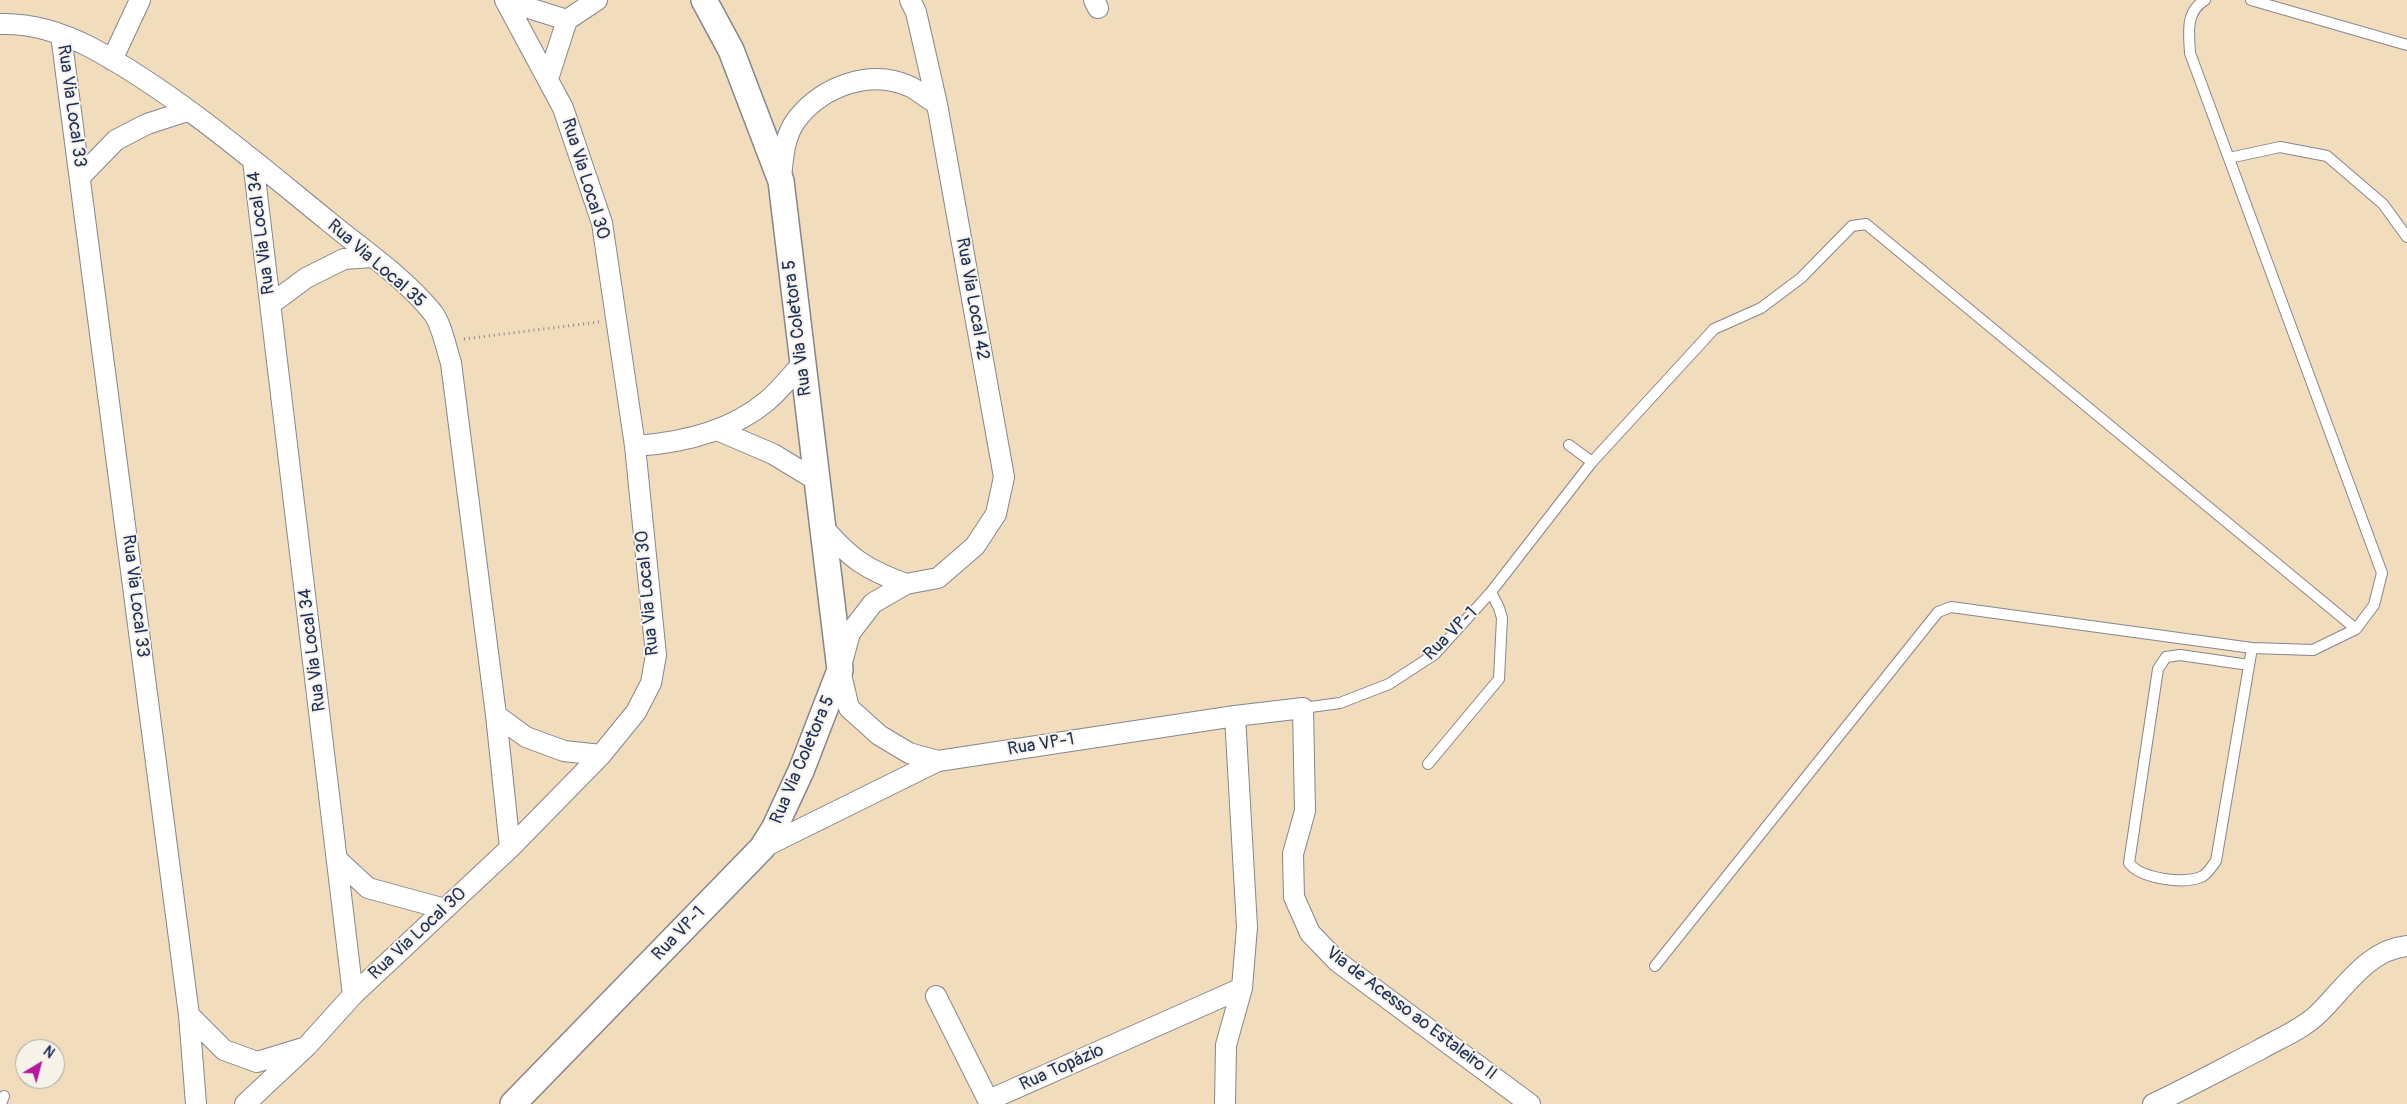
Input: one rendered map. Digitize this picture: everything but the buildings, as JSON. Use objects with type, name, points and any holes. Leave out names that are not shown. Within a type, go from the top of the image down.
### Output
[{"type":"street","points":[[112,60],[140,0]]},
{"type":"street","points":[[548,79],[567,20],[597,0]]},
{"type":"street","name":"Rua Via Coletora 5","points":[[703,0],[732,50],[781,181],[840,670],[849,708],[879,735],[909,753],[938,761]]},
{"type":"street","name":"Rua Via Local 42","points":[[906,584],[938,578],[975,546],[996,514],[1004,477],[937,104],[916,12],[910,0]]},
{"type":"street","points":[[505,1],[567,20]]},
{"type":"street","name":"Rua Via Local 30","points":[[246,1104],[307,1046],[353,995],[510,848],[601,755],[636,712],[651,683],[656,655],[635,446],[602,223],[563,108],[505,1]]},
{"type":"street","name":"Rua Via Local 35","points":[[0,24],[34,26],[62,35],[89,46],[143,78],[253,161],[372,257],[406,285],[434,315],[451,362],[496,715],[510,848]]},
{"type":"street","name":"Rua Via Local 33","points":[[62,35],[189,1015],[196,1104]]},
{"type":"street","points":[[781,181],[783,149],[796,120],[818,97],[847,83],[879,79],[910,87],[937,104]]},
{"type":"street","name":"Rua Via Local 33","points":[[80,176],[116,140],[147,124],[187,111]]},
{"type":"street","name":"Rua Via Local 34","points":[[253,161],[339,861],[353,995]]},
{"type":"street","name":"Rua Via Local 34","points":[[271,304],[306,278],[344,259],[372,257]]},
{"type":"street","points":[[635,446],[667,444],[718,430],[767,402],[802,365]]},
{"type":"street","points":[[718,430],[773,454],[816,480]]},
{"type":"street","points":[[822,526],[847,554],[877,573],[906,584]]},
{"type":"street","points":[[840,670],[850,633],[873,603],[906,584]]},
{"type":"street","name":"Rua Via Coletora 5","points":[[762,848],[774,828],[801,771],[840,670]]},
{"type":"street","name":"Rua VP-1","points":[[512,1104],[762,848],[938,761],[1235,716],[1303,708]]},
{"type":"street","name":"Via de Acesso ao Estaleiro II","points":[[1303,708],[1305,811],[1293,854],[1294,898],[1310,933],[1338,962],[1530,1104]]},
{"type":"street","points":[[496,715],[526,737],[564,751],[601,755]]},
{"type":"street","points":[[1225,1104],[1226,1045],[1242,988],[1247,927],[1235,716]]},
{"type":"street","points":[[339,861],[368,888],[445,909]]},
{"type":"street","points":[[2153,1104],[2269,1044],[2309,1020],[2317,1015],[2348,981],[2373,958],[2396,947],[2407,946]]},
{"type":"street","name":"Rua Topázio","points":[[936,996],[989,1102],[1242,988]]},
{"type":"street","points":[[189,1015],[224,1050],[257,1062],[307,1046]]},
{"type":"lane","points":[[1655,966],[1938,612],[1951,607],[2252,648],[2313,650],[2356,629],[2374,605],[2382,573],[2190,53],[2189,21],[2196,5],[2205,0]]},
{"type":"lane","points":[[2251,0],[2407,45]]},
{"type":"lane","points":[[2229,158],[2280,147],[2327,156],[2383,204],[2407,237]]},
{"type":"lane","name":"Rua VP-1","points":[[1303,708],[1340,703],[1389,684],[1435,654],[1491,592],[1592,462],[1714,329],[1761,308],[1801,278],[1852,226],[1866,224],[2356,629]]},
{"type":"lane","points":[[1569,445],[1592,462]]},
{"type":"lane","points":[[1428,764],[1499,679],[1502,618],[1491,592]]},
{"type":"lane","points":[[2249,665],[2180,656],[2166,657],[2158,669],[2129,864],[2134,870],[2145,876],[2190,880],[2205,875],[2216,861],[2252,648]]},
{"type":"path","points":[[444,342],[616,320]]}]
